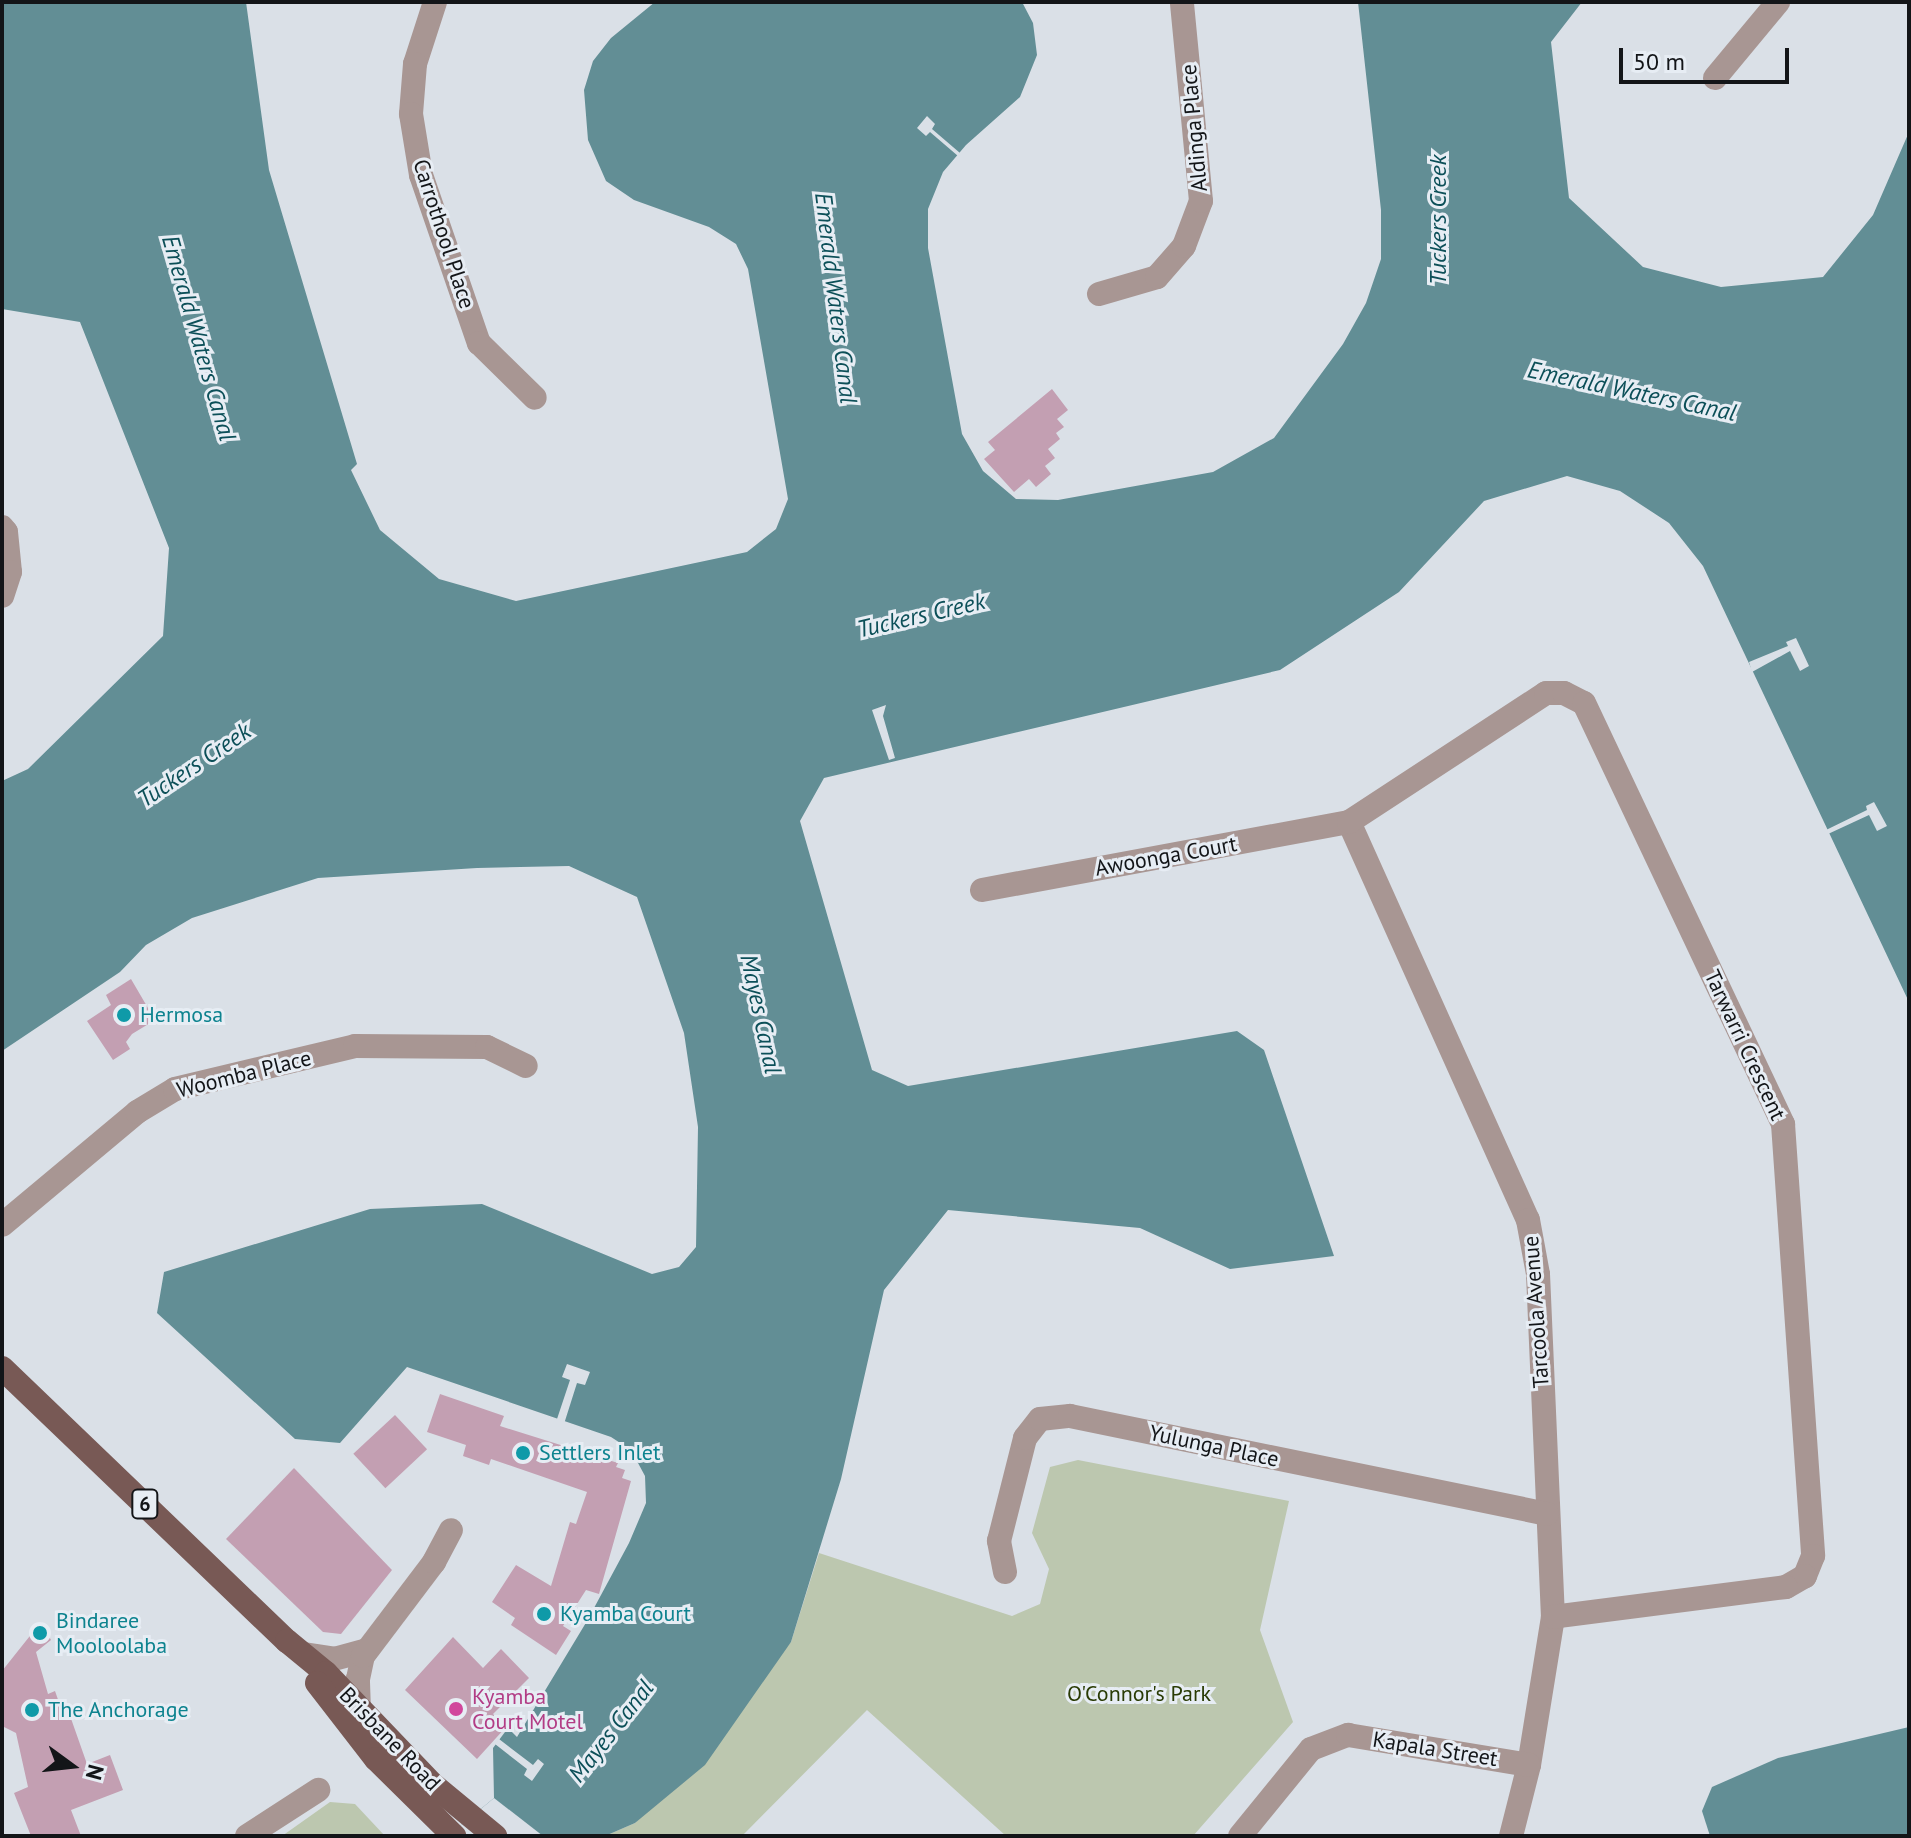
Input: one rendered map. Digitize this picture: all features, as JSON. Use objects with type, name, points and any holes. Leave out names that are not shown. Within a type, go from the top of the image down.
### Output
[{"type":"main road","name":"Brisbane Road","points":[[2,1368],[326,1673],[359,1711],[464,1812],[495,1836]]},
{"type":"main road","name":"Brisbane Road","points":[[295,1647],[357,1737],[450,1833]]},
{"type":"street","name":"Carrothool Place","points":[[435,2],[415,64],[411,114],[421,175],[479,343],[535,398]]},
{"type":"street","name":"Aldinga Place","points":[[1099,294],[1157,277],[1184,246],[1201,201],[1182,2]]},
{"type":"street","points":[[1715,78],[1778,2]]},
{"type":"street","points":[[2,527],[6,532],[10,572],[2,596]]},
{"type":"street","name":"Tarwarri Crescent","points":[[1349,822],[1546,693],[1564,693],[1584,703],[1783,1124],[1813,1556],[1805,1576],[1786,1587],[1553,1617]]},
{"type":"street","name":"Awoonga Court","points":[[982,890],[1349,822]]},
{"type":"street","name":"Tarcoola Avenue","points":[[1349,822],[1528,1220],[1538,1274],[1553,1617],[1529,1765],[1511,1836]]},
{"type":"street","name":"Woomba Place","points":[[2,1225],[137,1112],[175,1089],[355,1046],[487,1047],[526,1066]]},
{"type":"street","name":"Yulunga Place","points":[[1005,1572],[999,1541],[1025,1438],[1040,1419],[1070,1416],[1547,1514]]},
{"type":"street","points":[[359,1711],[358,1679],[367,1650],[434,1562],[451,1530]]},
{"type":"street","points":[[295,1647],[334,1659],[367,1650]]},
{"type":"street","name":"Kapala Street","points":[[1240,1836],[1311,1749],[1348,1735],[1529,1765]]},
{"type":"street","points":[[247,1836],[318,1790]]},
{"type":"green space","name":"O'Connor's Park","points":[[1078,1460],[1289,1501],[1260,1630],[1293,1722],[1193,1836],[1006,1836],[867,1710],[742,1836],[605,1836],[635,1823],[791,1642],[819,1553],[1012,1616],[1040,1604],[1049,1569],[1032,1533],[1050,1467]]},
{"type":"green space","points":[[330,1802],[355,1804],[385,1836],[282,1836]]},
{"type":"water","points":[[2,2],[246,2],[269,170],[357,464],[351,470],[380,530],[439,579],[516,601],[747,552],[776,529],[788,499],[748,269],[736,244],[709,227],[634,200],[606,181],[588,140],[584,90],[593,61],[611,38],[655,2],[1022,2],[1033,23],[1037,55],[1020,97],[966,145],[943,172],[928,209],[928,248],[962,434],[983,471],[1016,499],[1058,500],[1213,472],[1274,438],[1343,344],[1366,303],[1381,259],[1381,210],[1358,2],[1582,2],[1551,42],[1569,198],[1643,267],[1721,287],[1823,277],[1873,215],[1909,132],[1909,1002],[1703,566],[1669,523],[1620,491],[1567,476],[1484,501],[1399,592],[1280,670],[824,778],[800,821],[872,1070],[908,1086],[1237,1031],[1264,1050],[1334,1256],[1230,1269],[1140,1228],[948,1210],[884,1290],[841,1479],[791,1642],[705,1765],[635,1823],[605,1836],[448,1836],[494,1798],[493,1748],[508,1728],[517,1737],[587,1621],[629,1543],[646,1503],[645,1476],[631,1450],[611,1437],[407,1367],[340,1443],[295,1439],[157,1313],[164,1272],[370,1209],[482,1204],[652,1274],[679,1267],[696,1247],[698,1127],[684,1033],[637,897],[569,866],[477,868],[318,878],[192,918],[146,945],[120,972],[2,1051],[2,781],[28,769],[163,636],[169,548],[80,322],[2,309]]},
{"type":"water","points":[[1909,1727],[1909,1836],[1710,1836],[1702,1811],[1712,1787],[1778,1758]]},
{"type":"pier","points":[[927,116],[935,124],[932,129],[960,153],[958,156],[930,132],[926,136],[917,128]]},
{"type":"pier","points":[[1796,638],[1809,666],[1800,671],[1790,651],[1752,672],[1749,662],[1788,646],[1786,642]]},
{"type":"pier","points":[[886,705],[883,716],[895,758],[889,760],[872,710]]},
{"type":"pier","points":[[1874,802],[1887,826],[1877,831],[1869,815],[1828,834],[1826,830],[1867,810],[1866,806]]},
{"type":"pier","points":[[567,1364],[590,1372],[585,1385],[577,1383],[564,1424],[556,1422],[570,1380],[562,1377]]},
{"type":"pier","points":[[499,1739],[533,1765],[538,1759],[544,1764],[532,1781],[524,1775],[527,1769],[495,1744]]},
{"type":"pier","points":[[494,1798],[543,1836],[448,1836]]},
{"type":"building","points":[[1052,389],[1068,410],[1057,419],[1064,427],[1056,433],[1060,439],[1048,449],[1055,458],[1045,466],[1051,474],[1036,487],[1029,479],[1014,492],[984,459],[995,450],[988,442]]},
{"type":"building","name":"Hermosa","points":[[131,979],[155,1020],[132,1034],[126,1042],[130,1049],[113,1060],[87,1021],[111,1005],[106,995]]},
{"type":"building","points":[[440,1394],[504,1416],[500,1426],[618,1463],[616,1467],[625,1470],[622,1478],[631,1481],[599,1594],[586,1590],[563,1626],[571,1631],[556,1655],[511,1625],[515,1618],[492,1602],[516,1565],[551,1586],[570,1522],[576,1524],[587,1492],[491,1459],[489,1465],[463,1456],[466,1445],[427,1432]]},
{"type":"building","points":[[395,1415],[427,1449],[385,1488],[353,1454]]},
{"type":"building","points":[[294,1468],[392,1570],[341,1634],[323,1632],[226,1539]]},
{"type":"building","points":[[41,1622],[51,1640],[36,1652],[48,1694],[55,1691],[62,1711],[68,1710],[87,1764],[110,1755],[123,1790],[71,1810],[81,1836],[31,1836],[14,1793],[28,1787],[16,1733],[2,1726],[2,1671]]},
{"type":"building","points":[[453,1637],[483,1668],[501,1649],[529,1678],[493,1714],[506,1727],[477,1759],[405,1690]]},
{"type":"place","name":"Hermosa","points":[[124,1015]]},
{"type":"place","name":"Settlers Inlet","points":[[523,1453]]},
{"type":"place","name":"Kyamba Court","points":[[544,1614]]},
{"type":"place","name":"Bindaree Mooloolaba","points":[[40,1633]]},
{"type":"place","name":"Kyamba Court Motel","points":[[456,1709]]},
{"type":"place","name":"The Anchorage","points":[[32,1710]]},
{"type":"water label","name":"Tuckers Creek","points":[[1438,220]]},
{"type":"water label","name":"Emerald Waters Canal","points":[[836,298]]},
{"type":"water label","name":"Emerald Waters Canal","points":[[199,338]]},
{"type":"water label","name":"Emerald Waters Canal","points":[[1632,391]]},
{"type":"water label","name":"Tuckers Creek","points":[[921,615]]},
{"type":"water label","name":"Tuckers Creek","points":[[194,765]]},
{"type":"water label","name":"Mayes Canal","points":[[761,1014]]},
{"type":"water label","name":"Mayes Canal","points":[[611,1731]]}]
